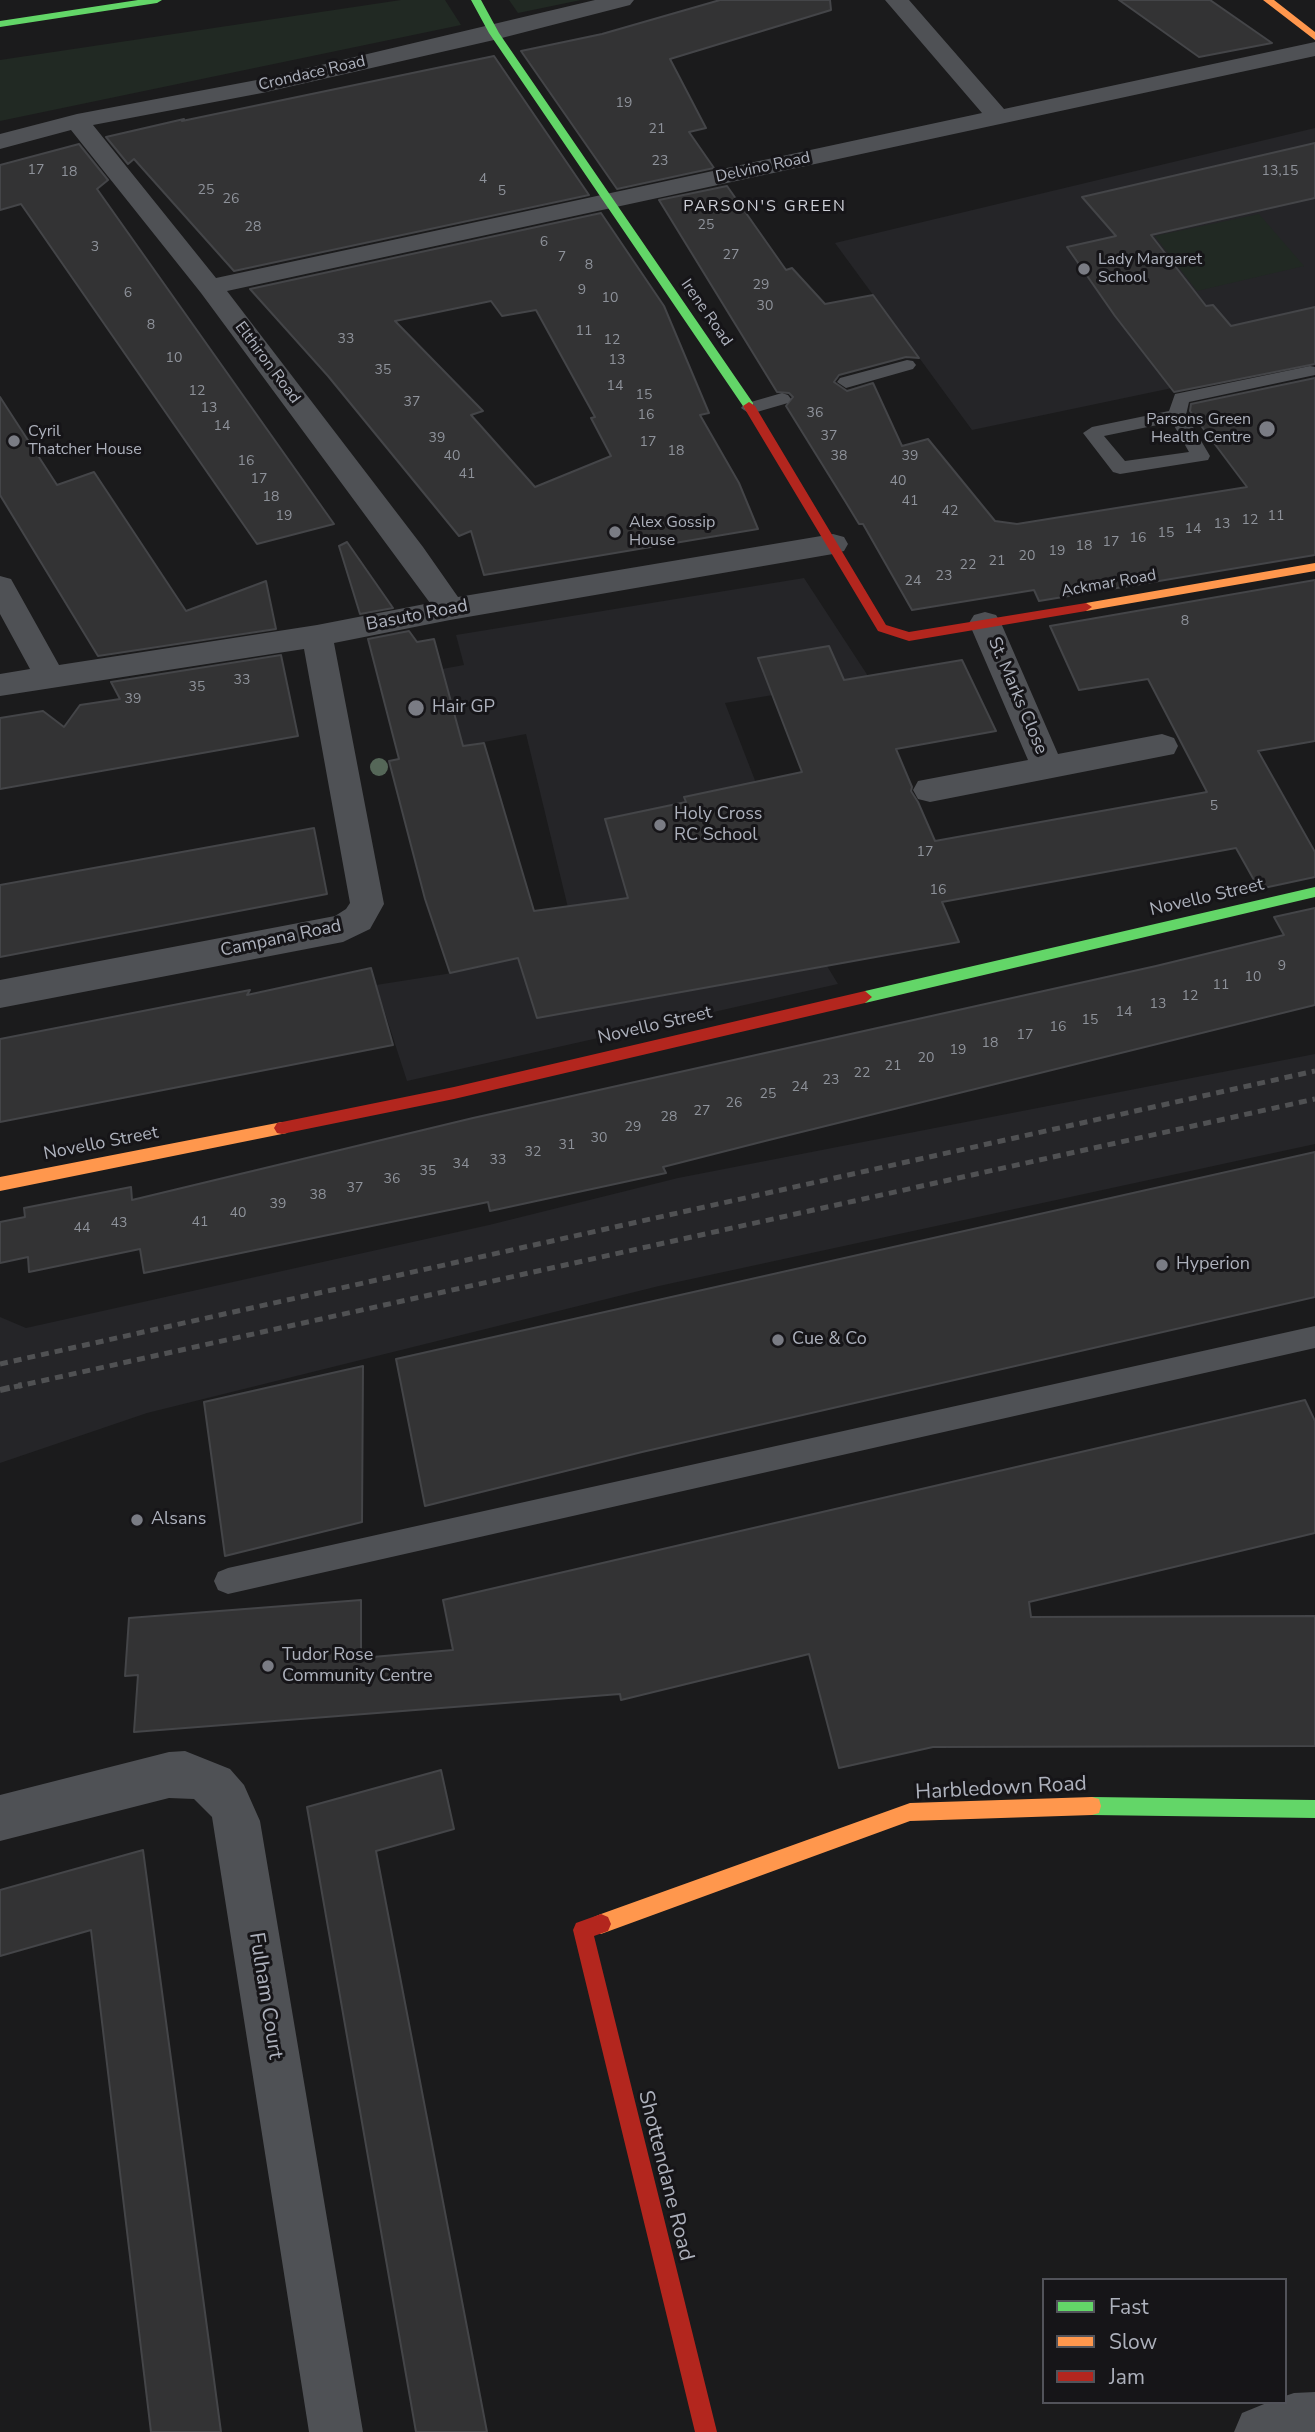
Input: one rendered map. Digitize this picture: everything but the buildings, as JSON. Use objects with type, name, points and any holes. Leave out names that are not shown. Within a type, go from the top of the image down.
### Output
[{"type":"street","points":[[0,24],[157,0]]},
{"type":"street","name":"Irene Road","points":[[476,0],[494,33],[750,408],[882,628],[909,637]]},
{"type":"street","name":"Crondace Road","points":[[0,142],[77,121],[262,86],[494,33],[622,0]]},
{"type":"street","points":[[897,0],[997,116]]},
{"type":"street","points":[[1268,0],[1315,37]]},
{"type":"street","name":"Delvino Road","points":[[210,287],[1315,49]]},
{"type":"street","name":"Elthiron Road","points":[[77,121],[210,287],[412,554],[450,609]]},
{"type":"street","name":"Basuto Road","points":[[0,685],[317,636],[450,609],[833,544]]},
{"type":"street","name":"Ackmar Road","points":[[909,637],[1315,567]]},
{"type":"street","points":[[0,586],[50,676]]},
{"type":"street","name":"St. Marks Close","points":[[985,623],[1048,768]]},
{"type":"street","name":"Campana Road","points":[[0,994],[343,928],[358,919],[366,904],[317,636]]},
{"type":"street","name":"St. Marks Close","points":[[930,790],[1162,747]]},
{"type":"street","name":"Novello Street","points":[[0,1184],[454,1093],[1315,892]]},
{"type":"street","name":"Fulham Court","points":[[0,1818],[169,1775],[185,1774],[200,1778],[214,1785],[228,1801],[237,1821],[336,2432]]},
{"type":"street","name":"Harbledown Road","points":[[583,1930],[911,1812],[1128,1805],[1315,1809]]},
{"type":"street","name":"Shottendane Road","points":[[583,1930],[706,2432]]},
{"type":"street","points":[[1261,2432],[1294,2420],[1315,2419]]},
{"type":"lane","points":[[846,382],[907,365]]},
{"type":"lane","points":[[1177,415],[1093,433],[1120,468],[1201,456],[1177,415],[1181,398],[1310,371]]},
{"type":"lane","points":[[750,408],[782,399]]},
{"type":"lane","points":[[228,1581],[1315,1337]]},
{"type":"shaded area","points":[[401,0],[445,0],[461,25],[0,121],[0,60]]},
{"type":"shaded area","points":[[509,0],[581,0],[518,13]]},
{"type":"shaded area","name":"Lady Margaret School","points":[[1315,128],[1315,358],[972,430],[835,243]]},
{"type":"shaded area","points":[[1259,214],[1304,266],[1197,291],[1155,236]]},
{"type":"shaded area","name":"Holy Cross RC School","points":[[804,578],[868,676],[863,680],[725,703],[827,966],[838,984],[407,1081],[376,985],[446,974],[577,945],[526,734],[463,746],[442,669],[464,665],[456,635]]},
{"type":"shaded area","points":[[1315,1054],[1315,1144],[659,1286],[147,1413],[0,1463],[0,1317],[26,1328],[489,1225],[678,1178]]},
{"type":"railway","points":[[0,1364],[1315,1071]]},
{"type":"railway","points":[[14,1387],[1315,1099]]},
{"type":"railway","points":[[0,1390],[22,1385]]},
{"type":"traffic: fast","points":[[0,24],[157,0]]},
{"type":"traffic: fast","points":[[476,0],[494,33],[749,406]]},
{"type":"traffic: fast","points":[[865,997],[1315,892]]},
{"type":"traffic: fast","points":[[1092,1806],[1315,1809]]},
{"type":"traffic: slow","points":[[1268,0],[1315,37]]},
{"type":"traffic: slow","points":[[1086,607],[1315,567]]},
{"type":"traffic: slow","points":[[0,1184],[282,1128]]},
{"type":"traffic: slow","points":[[601,1924],[910,1812],[1092,1806]]},
{"type":"traffic: jam","points":[[749,406],[882,628],[909,637],[1086,607]]},
{"type":"traffic: jam","points":[[282,1128],[454,1093],[865,997]]},
{"type":"traffic: jam","points":[[601,1924],[583,1930],[706,2432]]},
{"type":"place","name":"Lady Margaret School","points":[[1084,269]]},
{"type":"place","name":"Parsons Green Health Centre","points":[[1267,429]]},
{"type":"place","name":"Cyril Thatcher House","points":[[14,441]]},
{"type":"place","name":"Alex Gossip House","points":[[615,532]]},
{"type":"place","name":"Hair GP","points":[[416,708]]},
{"type":"place","name":"Holy Cross RC School","points":[[660,825]]},
{"type":"place","name":"Hyperion","points":[[1162,1265]]},
{"type":"place","name":"Cue & Co","points":[[778,1340]]},
{"type":"place","name":"Alsans","points":[[137,1520]]},
{"type":"place","name":"Tudor Rose Community Centre","points":[[268,1666]]},
{"type":"district","name":"PARSON'S GREEN","points":[[765,207]]}]
